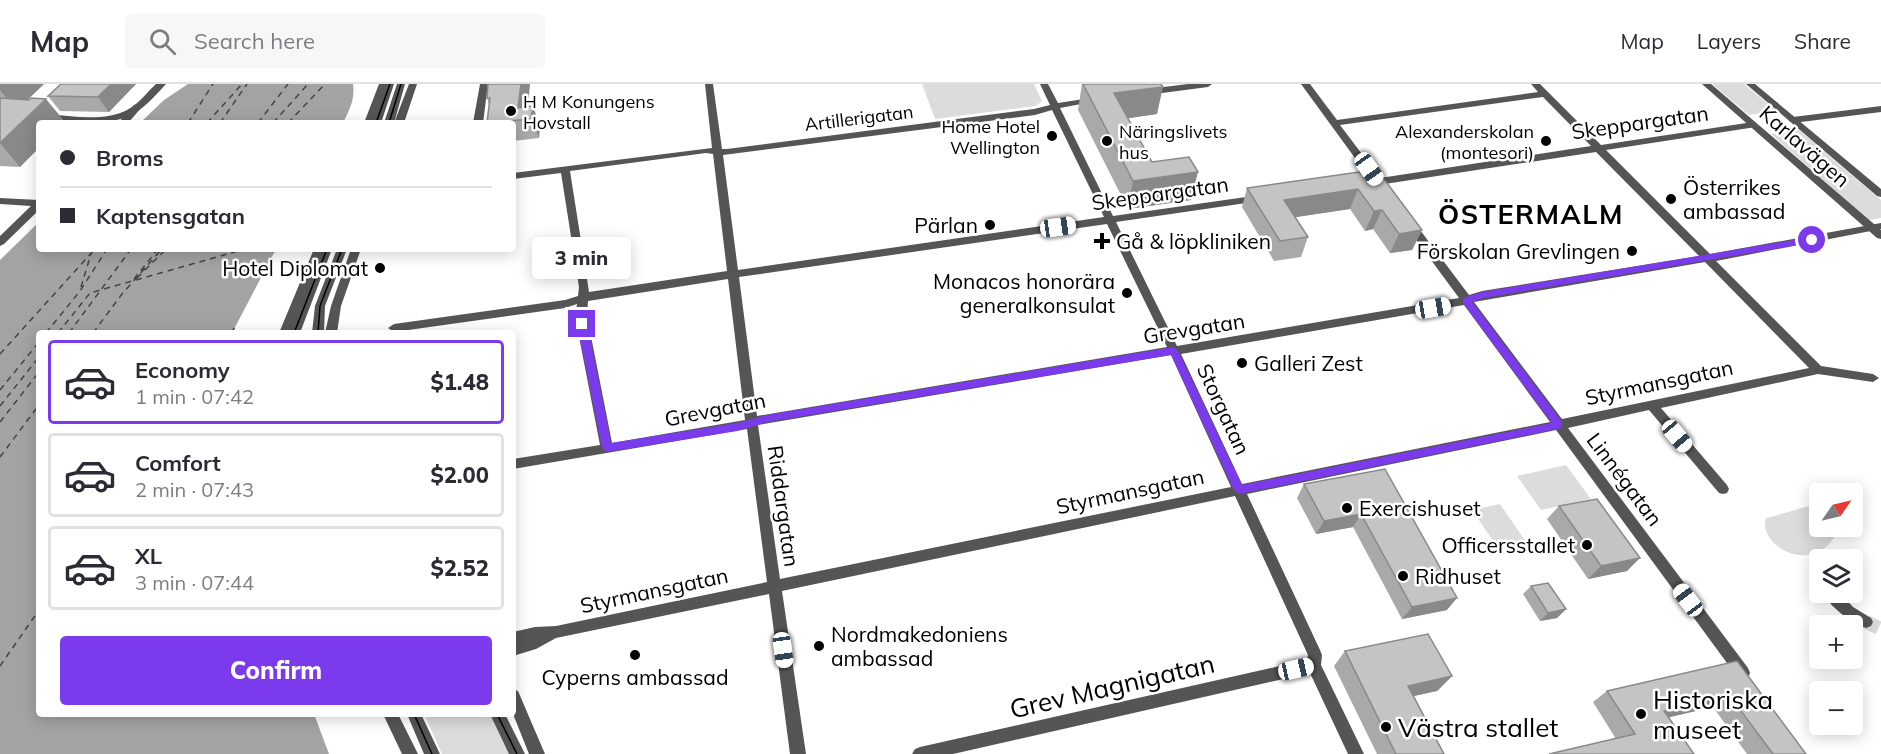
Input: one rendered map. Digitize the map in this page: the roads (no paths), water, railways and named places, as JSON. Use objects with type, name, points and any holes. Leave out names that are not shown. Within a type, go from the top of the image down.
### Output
[{"type":"street","points":[[126,120],[162,84]]},
{"type":"street","points":[[370,120],[383,84]]},
{"type":"street","points":[[377,120],[390,84]]},
{"type":"street","points":[[389,120],[401,84]]},
{"type":"street","points":[[400,120],[413,84]]},
{"type":"street","points":[[478,120],[484,84]]},
{"type":"street","name":"Riddargatan","points":[[709,84],[773,587],[798,754]]},
{"type":"street","name":"Storgatan","points":[[1044,84],[1239,490],[1315,655],[1314,665],[1356,754]]},
{"type":"street","points":[[1138,93],[1208,84]]},
{"type":"street","points":[[1305,84],[1381,185]]},
{"type":"street","points":[[1535,84],[1818,370],[1873,378]]},
{"type":"street","name":"Karlavägen","points":[[1706,84],[1876,227],[1881,236]]},
{"type":"street","name":"Karlavägen","points":[[1750,84],[1881,194]]},
{"type":"street","points":[[1335,123],[1545,94]]},
{"type":"street","name":"Artillerigatan","points":[[516,176],[1012,114],[1108,98]]},
{"type":"street","points":[[33,116],[98,119],[129,112],[137,107]]},
{"type":"street","points":[[1793,120],[1881,109]]},
{"type":"street","name":"Skeppargatan","points":[[1362,184],[1381,185],[1598,148],[1753,125]]},
{"type":"street","points":[[565,170],[585,296],[580,316],[607,448]]},
{"type":"street","name":"Skeppargatan","points":[[394,328],[565,304],[585,296],[1270,197]]},
{"type":"street","points":[[0,201],[36,204]]},
{"type":"street","points":[[0,242],[36,207]]},
{"type":"street","name":"Linnégatan","points":[[1405,218],[1751,685]]},
{"type":"street","name":"Grevgatan","points":[[516,463],[752,423],[767,418],[1466,300],[1482,295],[1706,259],[1876,227]]},
{"type":"street","points":[[286,330],[318,252]]},
{"type":"street","points":[[295,330],[326,252]]},
{"type":"street","points":[[318,330],[320,306],[341,252]]},
{"type":"street","points":[[332,330],[336,306],[355,252]]},
{"type":"street","name":"Styrmansgatan","points":[[516,637],[556,632],[1818,370]]},
{"type":"street","points":[[1651,405],[1723,489]]},
{"type":"street","points":[[1840,603],[1848,611],[1866,621]]},
{"type":"street","name":"Styrmansgatan","points":[[516,648],[556,632]]},
{"type":"street","name":"Grev Magnigatan","points":[[920,754],[1314,665]]},
{"type":"street","points":[[516,703],[537,754]]},
{"type":"street","points":[[392,717],[410,754]]},
{"type":"street","points":[[415,717],[432,754]]},
{"type":"street","points":[[498,717],[517,754]]},
{"type":"tunnel","points":[[1866,622],[1881,629]]},
{"type":"tram line","points":[[377,120],[390,84]]},
{"type":"tram line","points":[[390,120],[401,84]]},
{"type":"tram line","points":[[295,330],[326,252]]},
{"type":"tram line","points":[[318,330],[320,306],[341,252]]},
{"type":"tram line","points":[[415,717],[432,754]]},
{"type":"tram line","points":[[498,717],[517,754]]},
{"type":"place","name":"H M Konungens Hovstall","points":[[511,111]]},
{"type":"place","name":"Home Hotel Wellington","points":[[1052,136]]},
{"type":"place","name":"Näringslivets hus","points":[[1107,141]]},
{"type":"place","name":"Alexanderskolan (montesori)","points":[[1546,141]]},
{"type":"place","name":"Österrikes ambassad","points":[[1671,199]]},
{"type":"place","name":"Pärlan","points":[[990,225]]},
{"type":"place","name":"Gå & löpkliniken","points":[[1102,241]]},
{"type":"place","name":"Förskolan Grevlingen","points":[[1632,251]]},
{"type":"place","name":"Hotel Diplomat","points":[[380,268]]},
{"type":"place","name":"Monacos honorära generalkonsulat","points":[[1127,293]]},
{"type":"place","name":"Galleri Zest","points":[[1242,363]]},
{"type":"place","name":"Exercishuset","points":[[1347,508]]},
{"type":"place","name":"Officersstallet","points":[[1587,545]]},
{"type":"place","name":"Ridhuset","points":[[1403,576]]},
{"type":"place","name":"Nordmakedoniens ambassad","points":[[819,646]]},
{"type":"place","name":"Cyperns ambassad","points":[[635,655]]},
{"type":"place","name":"Historiska museet","points":[[1641,714]]},
{"type":"place","name":"Västra stallet","points":[[1386,727]]},
{"type":"district","name":"ÖSTERMALM","points":[[1531,214]]}]
